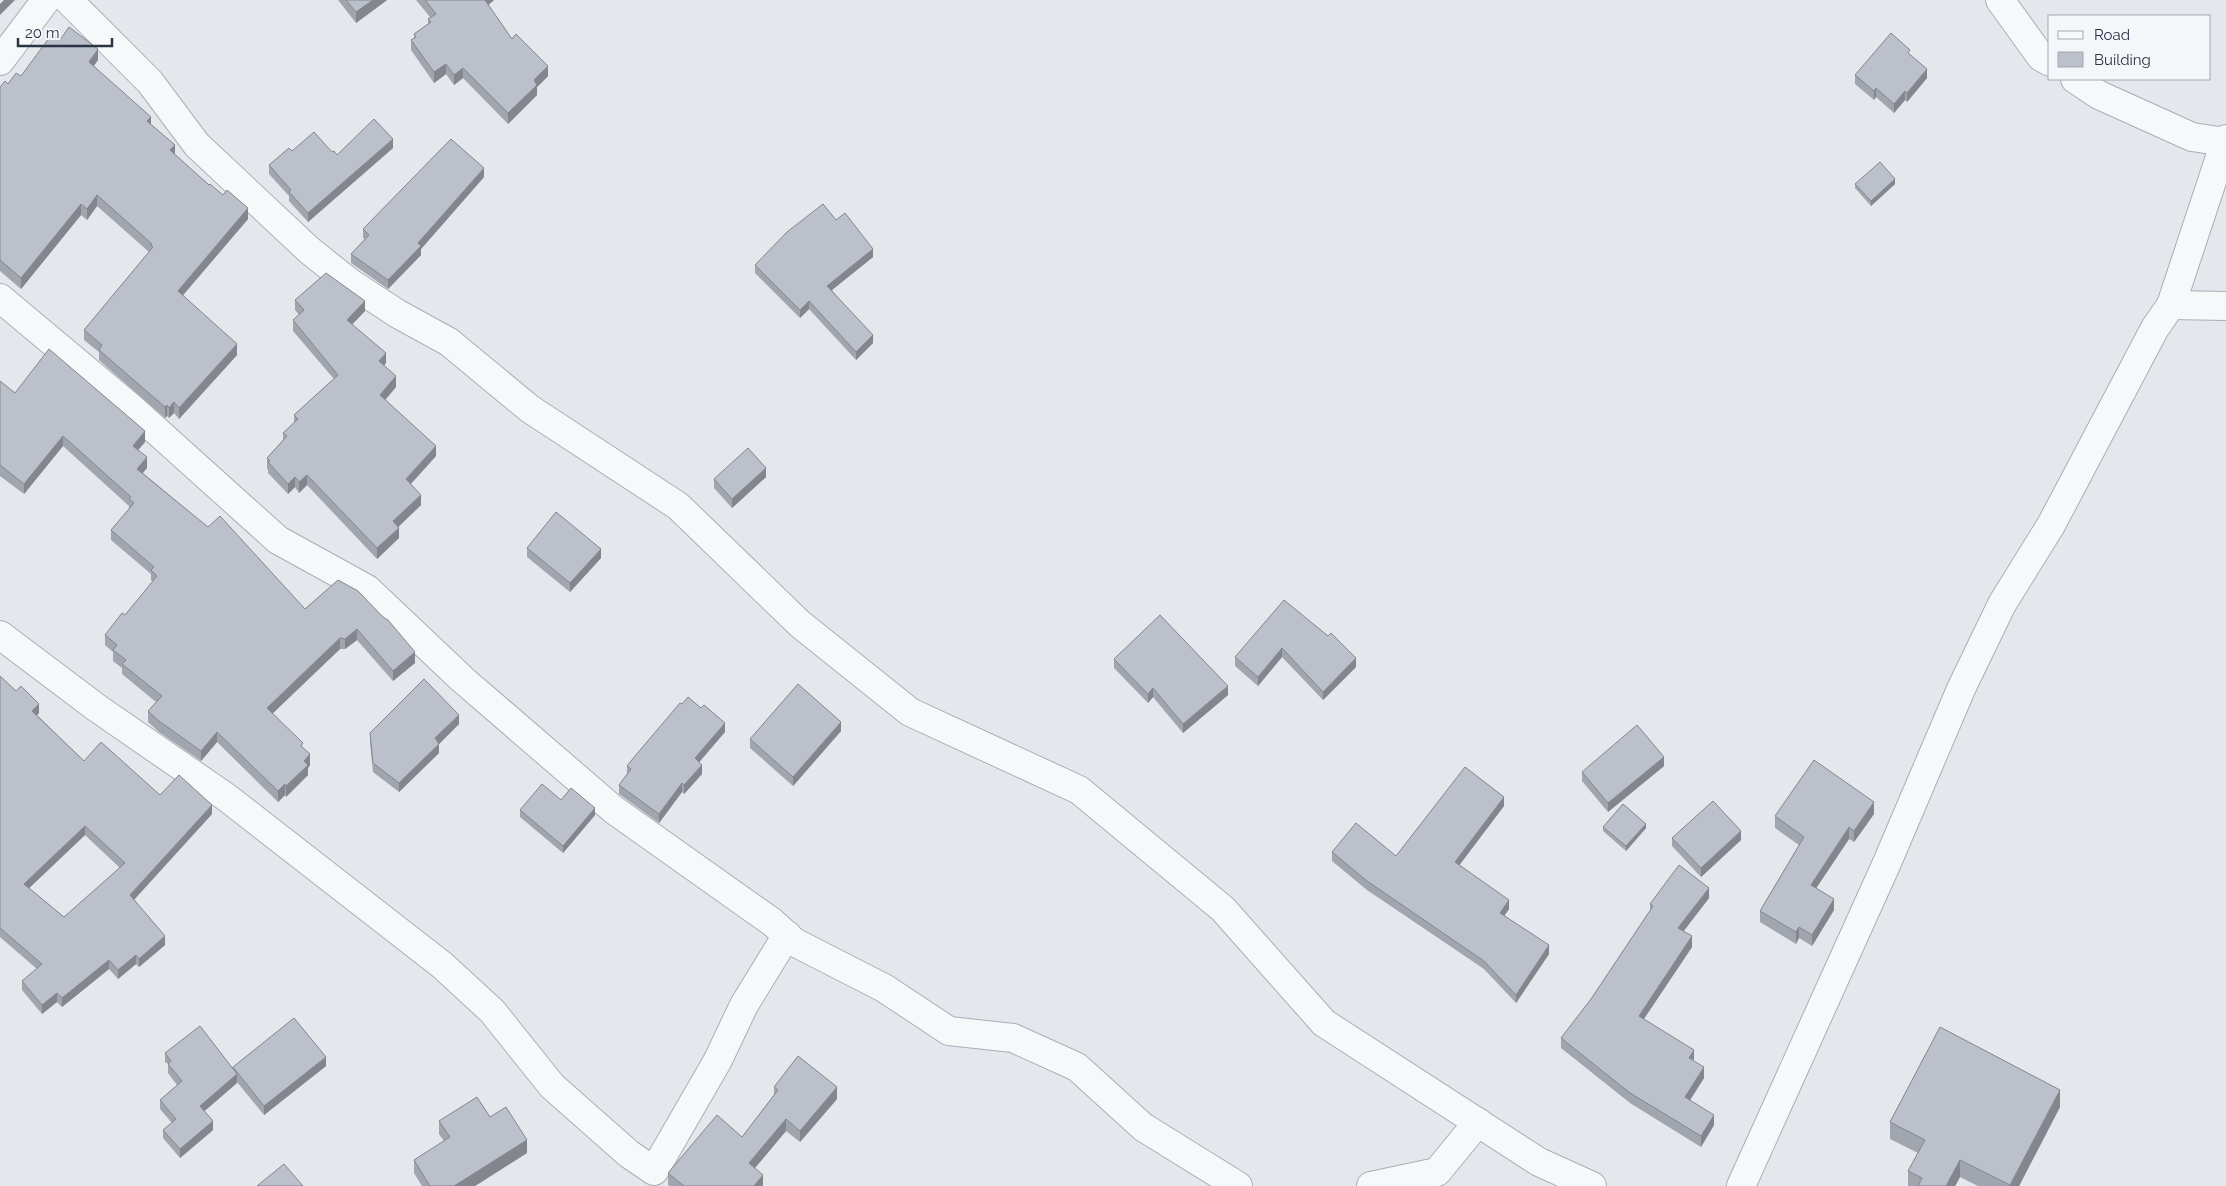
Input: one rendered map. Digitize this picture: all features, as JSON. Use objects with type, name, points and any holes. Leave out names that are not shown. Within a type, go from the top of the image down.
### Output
[{"type":"street","points":[[0,61],[46,0]]},
{"type":"street","points":[[68,0],[150,82],[197,145],[309,250],[349,282],[398,314],[449,342],[530,410],[678,506],[800,624],[910,712],[1079,790],[1223,909],[1324,1023],[1539,1162],[1592,1186]]},
{"type":"street","points":[[2000,0],[2041,57],[2048,61]]},
{"type":"street","points":[[1741,1186],[1886,865],[1961,689],[2002,604],[2051,525],[2156,328],[2171,305],[2225,141],[2192,137],[2099,95],[2076,80]]},
{"type":"street","points":[[0,298],[129,406],[278,540],[368,589],[462,679],[614,810],[772,922],[794,942],[884,988],[949,1031],[1014,1038],[1077,1067],[1143,1126],[1238,1186]]},
{"type":"street","points":[[2171,305],[2226,306]]},
{"type":"street","points":[[0,635],[97,708],[226,797],[442,965],[492,1012],[552,1086],[629,1154],[654,1171],[718,1060],[744,1005],[786,935]]},
{"type":"street","points":[[1371,1186],[1437,1172],[1478,1122]]},
{"type":"building","points":[[346,0],[373,0],[356,12]]},
{"type":"building","points":[[425,0],[485,0],[512,39],[516,34],[548,66],[534,80],[537,85],[508,113],[463,68],[454,75],[446,64],[434,72],[411,40],[416,37],[414,34],[431,22],[428,19],[436,14]]},
{"type":"building","points":[[69,27],[98,49],[89,62],[151,117],[147,121],[175,145],[170,150],[209,185],[223,195],[227,190],[248,208],[178,291],[237,344],[179,408],[174,402],[169,408],[167,405],[165,407],[99,350],[102,345],[84,330],[153,247],[151,246],[152,244],[97,195],[87,209],[81,204],[21,278],[0,260],[0,87],[5,81],[8,84],[16,73],[21,76],[52,34],[60,40]]},
{"type":"building","points":[[1891,33],[1910,50],[1908,53],[1927,69],[1907,93],[1905,91],[1894,104],[1876,88],[1874,91],[1855,75]]},
{"type":"building","points":[[374,119],[393,139],[308,213],[289,192],[291,190],[269,165],[289,148],[292,151],[314,132],[337,155]]},
{"type":"building","points":[[451,139],[484,168],[418,243],[421,246],[388,280],[351,254],[369,235],[363,229]]},
{"type":"building","points":[[1880,162],[1895,179],[1871,201],[1855,184]]},
{"type":"building","points":[[823,204],[836,220],[845,213],[873,249],[827,286],[873,335],[856,352],[809,301],[800,310],[755,265],[787,232]]},
{"type":"building","points":[[326,273],[365,301],[347,320],[386,353],[379,361],[396,376],[380,395],[436,446],[406,479],[421,495],[393,521],[399,528],[377,548],[307,475],[299,482],[295,477],[288,484],[268,462],[270,461],[267,458],[287,436],[283,433],[298,419],[294,415],[338,375],[293,320],[304,310],[295,300]]},
{"type":"building","points":[[49,349],[145,431],[133,446],[147,457],[137,469],[208,527],[220,516],[305,609],[338,580],[358,591],[388,620],[415,652],[393,671],[357,629],[345,639],[340,638],[267,708],[303,743],[301,746],[310,754],[304,761],[308,765],[278,791],[217,732],[201,751],[159,721],[148,711],[162,696],[122,664],[126,660],[113,650],[117,645],[105,635],[122,613],[125,615],[157,576],[151,570],[154,567],[111,530],[134,503],[129,499],[131,497],[63,436],[24,484],[0,465],[0,381],[15,393]]},
{"type":"building","points":[[748,448],[766,468],[732,499],[714,479]]},
{"type":"building","points":[[556,512],[601,549],[570,583],[527,548]]},
{"type":"building","points":[[1284,600],[1328,636],[1331,633],[1356,658],[1323,692],[1282,648],[1258,677],[1235,657]]},
{"type":"building","points":[[1160,615],[1228,686],[1183,724],[1153,688],[1148,694],[1114,659]]},
{"type":"building","points":[[0,676],[16,691],[21,686],[39,704],[32,711],[84,761],[101,742],[160,795],[179,775],[212,805],[130,895],[165,936],[139,959],[136,955],[118,970],[109,960],[62,998],[57,993],[42,1005],[22,981],[42,964],[0,928]],"holes":[[[85,826],[125,863],[64,917],[24,884]]]},
{"type":"building","points":[[424,679],[459,715],[435,738],[439,744],[399,783],[373,763],[370,733]]},
{"type":"building","points":[[798,684],[841,722],[793,777],[750,739]]},
{"type":"building","points":[[688,697],[701,708],[704,705],[725,723],[695,758],[702,765],[684,785],[682,783],[659,814],[619,785],[631,769],[627,766],[680,703],[682,704]]},
{"type":"building","points":[[1637,725],[1664,757],[1608,803],[1582,772]]},
{"type":"building","points":[[1814,760],[1874,802],[1854,831],[1849,827],[1811,885],[1834,899],[1812,935],[1799,927],[1796,932],[1760,911],[1804,837],[1775,816]]},
{"type":"building","points":[[1465,767],[1504,797],[1455,862],[1509,900],[1500,913],[1549,945],[1516,995],[1484,961],[1367,881],[1332,852],[1356,823],[1396,856]]},
{"type":"building","points":[[542,784],[561,800],[571,788],[595,808],[563,846],[520,810]]},
{"type":"building","points":[[1713,801],[1741,831],[1701,868],[1672,838]]},
{"type":"building","points":[[1623,804],[1646,824],[1626,846],[1603,827]]},
{"type":"building","points":[[1679,865],[1709,888],[1678,928],[1692,936],[1639,1016],[1694,1050],[1689,1058],[1704,1067],[1685,1097],[1714,1115],[1701,1136],[1630,1093],[1561,1038],[1591,999],[1653,906],[1650,904]]},
{"type":"building","points":[[294,1018],[326,1057],[264,1106],[233,1067]]},
{"type":"building","points":[[200,1026],[237,1074],[200,1106],[213,1121],[180,1149],[163,1130],[176,1119],[160,1100],[182,1081],[168,1064],[171,1061],[165,1053]]},
{"type":"building","points":[[1940,1027],[2060,1090],[2010,1185],[1960,1160],[1946,1186],[1918,1186],[1922,1178],[1908,1171],[1925,1140],[1890,1122]]},
{"type":"building","points":[[798,1056],[837,1087],[800,1131],[786,1119],[749,1163],[763,1175],[754,1186],[684,1186],[668,1173],[717,1115],[742,1137],[778,1090],[774,1087]]},
{"type":"building","points":[[477,1097],[490,1117],[506,1107],[527,1140],[454,1186],[430,1186],[414,1160],[450,1137],[439,1121]]},
{"type":"building","points":[[284,1164],[303,1186],[257,1186]]}]
